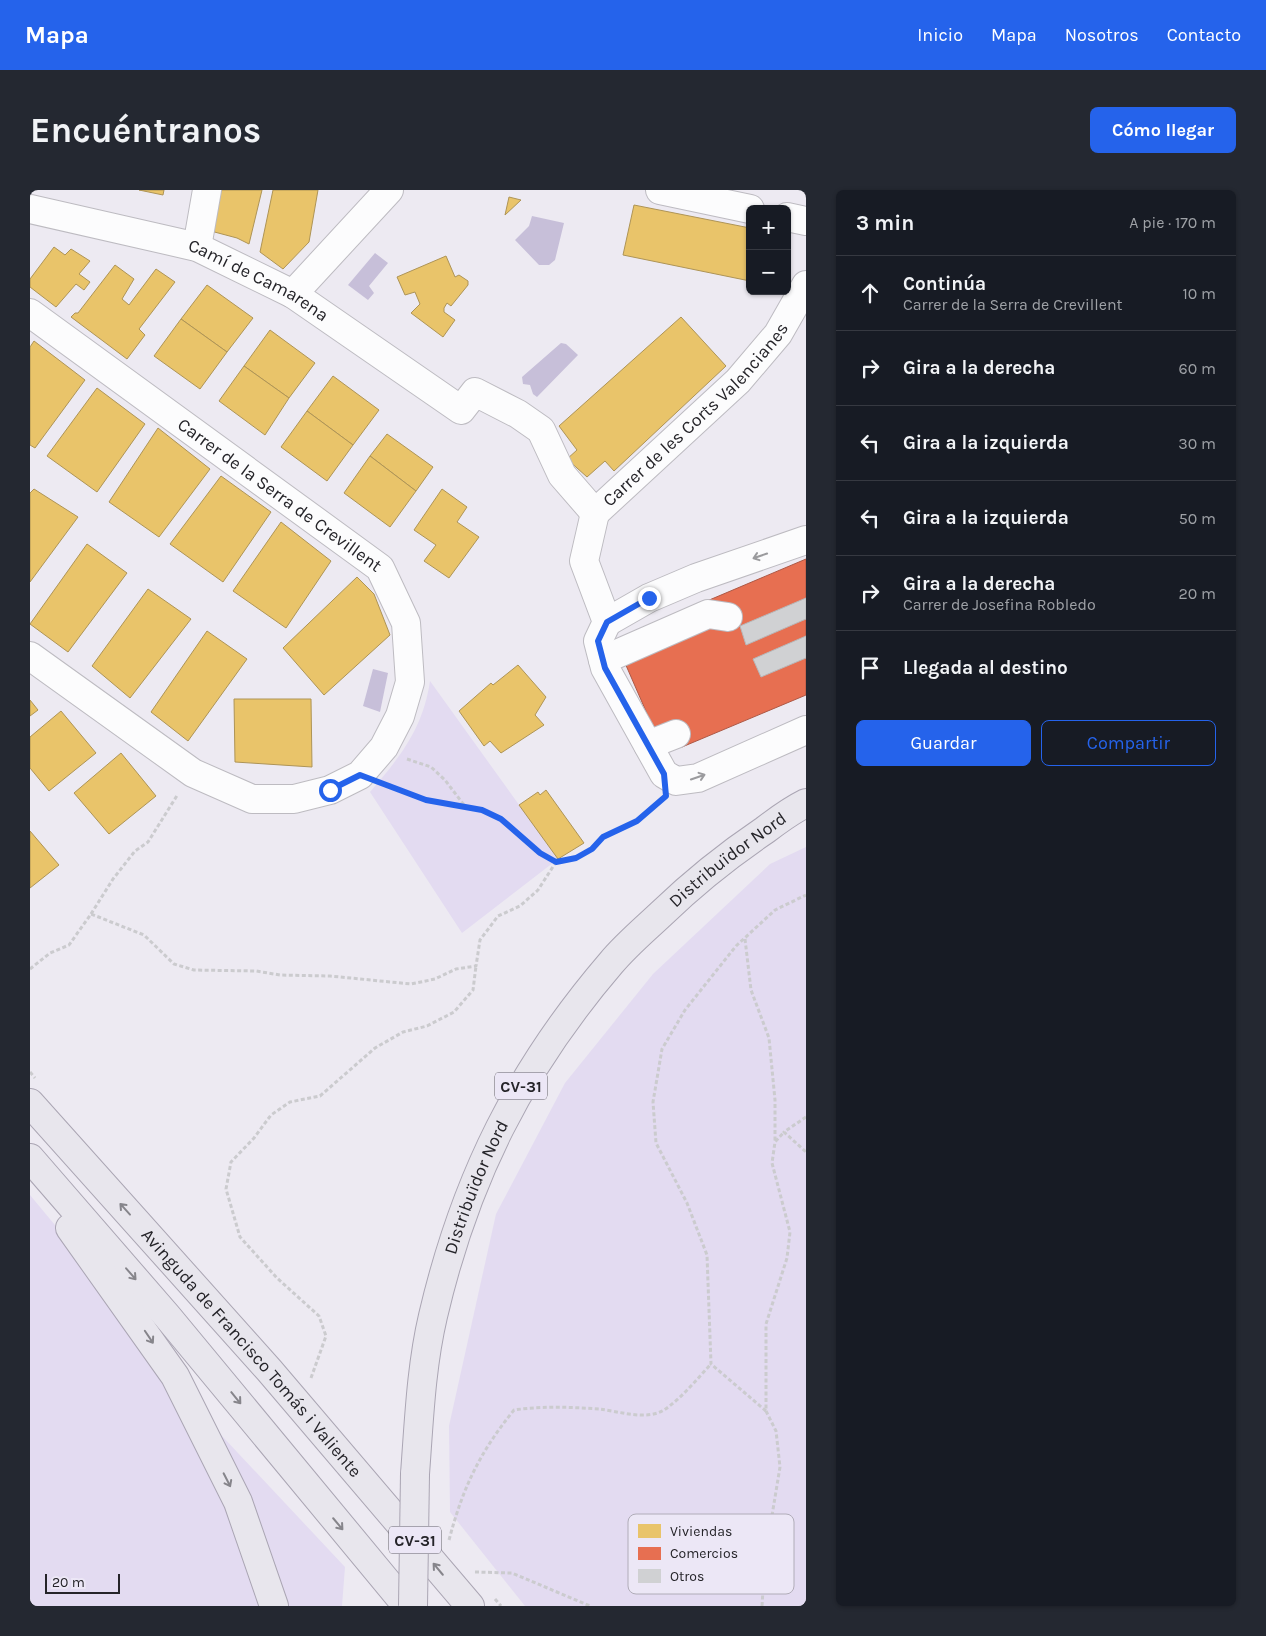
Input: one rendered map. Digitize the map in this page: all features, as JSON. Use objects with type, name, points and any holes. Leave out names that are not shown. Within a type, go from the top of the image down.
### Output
[{"type":"main road","name":"Distribuïdor Nord","points":[[413,1606],[416,1474],[421,1393],[433,1317],[452,1245],[494,1137],[518,1090],[548,1043],[612,961],[692,884],[745,844],[806,803]]},
{"type":"main road","name":"Avinguda de Francisco Tomás i Valiente","points":[[30,1103],[269,1370],[470,1606]]},
{"type":"main road","points":[[30,1158],[174,1323],[407,1606]]},
{"type":"main road","points":[[30,1169],[175,1376],[238,1502],[274,1606]]},
{"type":"street","points":[[197,247],[207,190]]},
{"type":"street","points":[[293,294],[389,190]]},
{"type":"street","points":[[660,190],[746,208]]},
{"type":"street","name":"Camí de Camarena","points":[[30,209],[61,202],[197,247],[293,294],[461,410],[475,392],[518,414],[541,430],[562,475],[595,513]]},
{"type":"street","points":[[791,218],[806,221]]},
{"type":"street","name":"Carrer de les Corts Valencianes","points":[[595,513],[738,381],[778,334],[806,285]]},
{"type":"street","name":"Carrer de la Serra de Crevillent","points":[[30,313],[380,568],[406,623],[410,682],[400,716],[384,747],[360,775],[330,790],[294,799],[252,799],[193,773],[30,656]]},
{"type":"street","points":[[595,513],[584,561],[607,622]]},
{"type":"street","points":[[806,540],[696,578],[649,598],[607,622],[598,641],[605,668],[664,774],[676,781],[698,778],[806,730]]},
{"type":"street","points":[[603,660],[708,614],[728,617]]},
{"type":"street","points":[[648,745],[676,734]]},
{"type":"path","points":[[384,747],[417,764],[431,768],[445,780],[465,806]]},
{"type":"path","points":[[30,969],[50,953],[69,945],[113,879],[135,851],[148,842],[168,807],[193,773]]},
{"type":"path","points":[[360,775],[426,800],[482,810],[501,819],[540,853],[556,862],[576,858],[592,849],[603,837],[637,821],[656,806],[666,796],[664,774]]},
{"type":"path","points":[[311,1378],[326,1336],[319,1316],[276,1278],[240,1237],[226,1189],[231,1162],[254,1138],[271,1115],[290,1102],[320,1096],[375,1048],[403,1032],[427,1026],[454,1012],[473,990],[480,940],[498,916],[520,906],[538,890],[556,862]]},
{"type":"path","points":[[448,1542],[458,1503],[482,1452],[514,1410],[536,1407],[590,1409],[642,1414],[663,1411],[690,1387],[711,1364],[707,1255],[687,1203],[656,1143],[653,1102],[662,1049],[685,1010],[744,938],[775,910],[806,895]]},
{"type":"path","points":[[91,914],[144,935],[174,964],[194,970],[256,971],[280,975],[330,976],[411,984],[435,980],[456,969],[476,966]]},
{"type":"path","points":[[744,938],[751,990],[769,1038],[775,1100],[775,1142],[772,1164],[790,1232],[787,1258],[766,1324],[766,1412]]},
{"type":"path","points":[[775,1142],[784,1132],[806,1117]]},
{"type":"path","points":[[784,1132],[806,1152]]},
{"type":"path","points":[[711,1364],[766,1412],[776,1431],[780,1467],[772,1514]]},
{"type":"path","points":[[473,1572],[512,1573],[590,1606]]},
{"type":"shaded area","points":[[532,216],[564,223],[555,260],[549,265],[539,265],[515,240],[529,226]]},
{"type":"shaded area","points":[[375,253],[388,263],[369,286],[374,293],[368,300],[348,285]]},
{"type":"shaded area","points":[[561,343],[566,344],[578,355],[537,397],[533,394],[530,385],[523,384],[522,377]]},
{"type":"shaded area","points":[[373,669],[388,673],[380,712],[363,706]]},
{"type":"shaded area","points":[[430,681],[558,859],[462,933],[370,792],[409,741],[422,714]]},
{"type":"shaded area","points":[[806,847],[806,1606],[525,1606],[450,1512],[449,1426],[496,1214],[565,1083],[653,974],[770,864]]},
{"type":"shaded area","points":[[30,1195],[69,1242],[162,1372],[345,1567],[342,1606],[30,1606]]},
{"type":"building: Viviendas","points":[[139,190],[164,190],[163,195]]},
{"type":"building: Viviendas","points":[[215,190],[262,190],[249,244],[237,238],[207,230]]},
{"type":"building: Viviendas","points":[[273,190],[318,190],[309,242],[283,269],[260,252]]},
{"type":"building: Viviendas","points":[[509,197],[521,200],[505,215]]},
{"type":"building: Viviendas","points":[[634,205],[746,227],[746,280],[623,255]]},
{"type":"building: Viviendas","points":[[54,247],[65,255],[71,249],[90,261],[79,274],[90,282],[84,290],[76,284],[56,307],[30,287],[30,279]]},
{"type":"building: Viviendas","points":[[446,256],[455,277],[459,275],[468,281],[468,285],[451,306],[447,303],[444,308],[444,312],[455,320],[443,337],[411,313],[420,304],[415,292],[405,295],[397,277]]},
{"type":"building: Viviendas","points":[[115,265],[134,279],[122,299],[129,305],[156,269],[175,282],[139,329],[145,335],[127,359],[71,317],[78,313]]},
{"type":"building: Viviendas","points":[[207,285],[253,318],[227,352],[181,319]]},
{"type":"building: Viviendas","points":[[681,317],[726,366],[614,471],[605,461],[587,477],[567,459],[577,450],[559,426]]},
{"type":"building: Viviendas","points":[[181,319],[227,352],[200,389],[154,356]]},
{"type":"building: Viviendas","points":[[270,330],[315,363],[289,398],[244,366]]},
{"type":"building: Viviendas","points":[[34,341],[85,380],[35,448],[30,445],[30,347]]},
{"type":"building: Viviendas","points":[[244,366],[289,398],[265,435],[219,401]]},
{"type":"building: Viviendas","points":[[333,376],[379,410],[353,445],[307,411]]},
{"type":"building: Viviendas","points":[[97,388],[145,424],[97,492],[47,456]]},
{"type":"building: Viviendas","points":[[307,411],[353,445],[327,481],[281,447]]},
{"type":"building: Viviendas","points":[[158,428],[210,469],[159,537],[109,502]]},
{"type":"building: Viviendas","points":[[387,434],[433,467],[416,491],[370,456]]},
{"type":"building: Viviendas","points":[[370,456],[416,491],[390,527],[344,493]]},
{"type":"building: Viviendas","points":[[221,476],[271,512],[223,582],[170,544]]},
{"type":"building: Viviendas","points":[[34,489],[78,517],[30,582],[30,493]]},
{"type":"building: Viviendas","points":[[442,489],[467,507],[457,522],[479,537],[449,578],[424,561],[436,545],[414,530]]},
{"type":"building: Viviendas","points":[[281,522],[331,561],[286,628],[233,591]]},
{"type":"building: Viviendas","points":[[87,544],[127,573],[68,652],[30,624]]},
{"type":"building: Viviendas","points":[[357,577],[374,594],[390,635],[324,695],[283,648]]},
{"type":"building: Viviendas","points":[[148,589],[191,619],[130,698],[92,666]]},
{"type":"building: Viviendas","points":[[207,631],[247,659],[188,741],[151,712]]},
{"type":"building: Viviendas","points":[[518,665],[546,697],[535,715],[544,725],[501,753],[490,741],[484,746],[459,711],[491,683],[493,685]]},
{"type":"building: Viviendas","points":[[234,699],[311,699],[312,767],[235,762]]},
{"type":"building: Viviendas","points":[[30,700],[38,710],[30,716]]},
{"type":"building: Viviendas","points":[[61,711],[96,753],[49,791],[30,768],[30,737]]},
{"type":"building: Viviendas","points":[[121,753],[156,796],[109,834],[74,793]]},
{"type":"building: Viviendas","points":[[546,790],[584,843],[558,859],[519,805],[538,792],[540,795]]},
{"type":"building: Viviendas","points":[[30,831],[59,865],[30,888]]},
{"type":"building: Comercios","points":[[806,559],[806,695],[682,747],[673,724],[655,732],[615,640]]},
{"type":"building: Otros","points":[[806,598],[806,619],[746,645],[740,626]]},
{"type":"building: Otros","points":[[806,636],[806,658],[761,677],[753,659]]},
{"type":"route","points":[[330,790],[360,775],[426,800],[482,810],[501,819],[530,842],[540,853],[556,862],[576,858],[592,849],[603,837],[637,821],[666,796],[664,774],[605,668],[598,641],[607,622],[649,598]]}]
